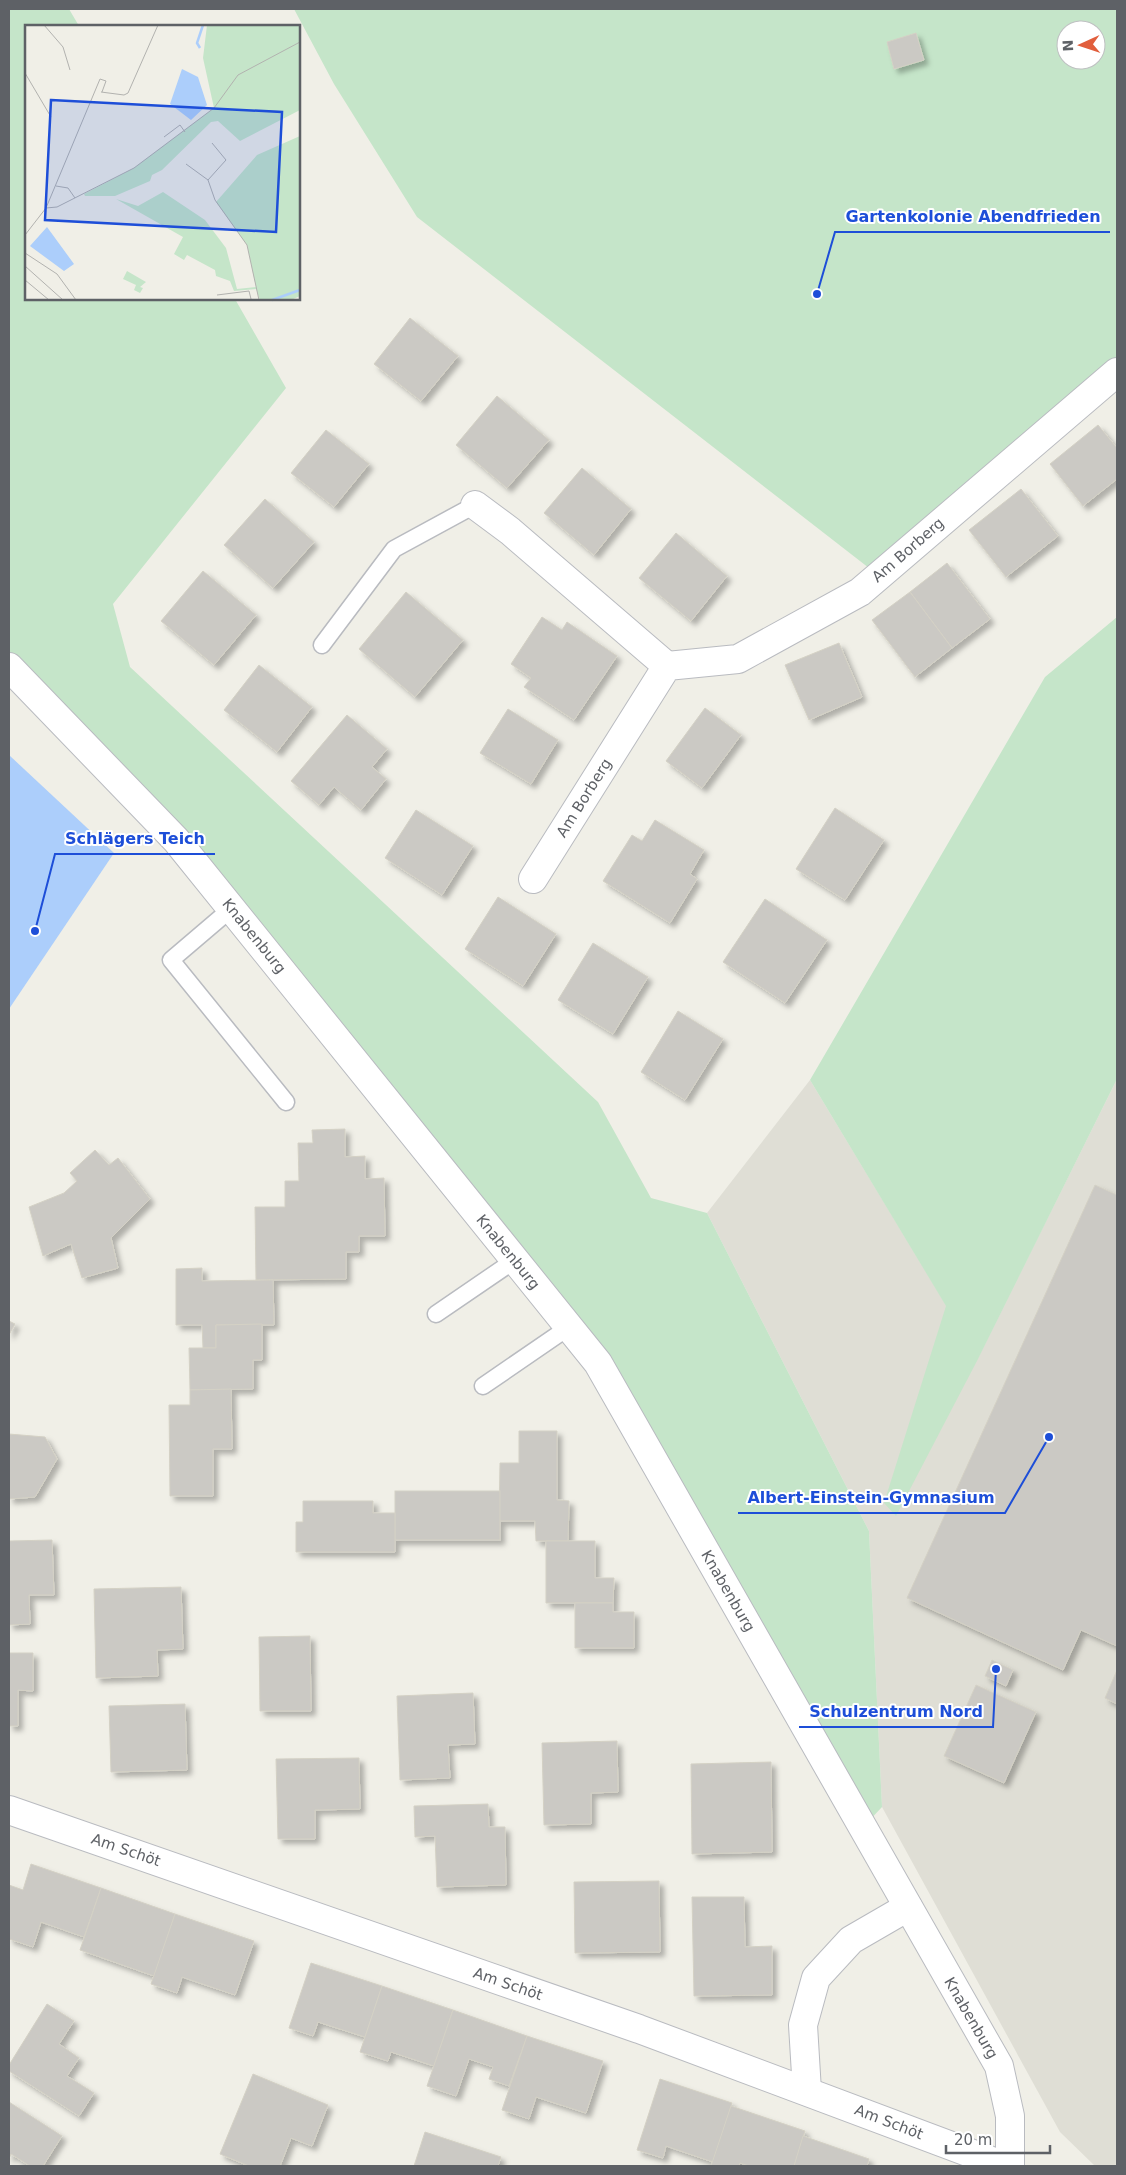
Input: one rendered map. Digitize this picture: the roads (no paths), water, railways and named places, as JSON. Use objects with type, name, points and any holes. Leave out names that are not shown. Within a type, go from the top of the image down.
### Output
[{"type":"street","name":"Am Borberg","points":[[533,879],[667,666],[738,659],[860,592],[1117,372]]},
{"type":"street","points":[[475,505],[510,531],[667,666]]},
{"type":"street","name":"Knabenburg","points":[[9,667],[176,840],[598,1363],[999,2066],[1010,2116],[1010,2166]]},
{"type":"street","name":"Am Schöt","points":[[9,1810],[639,2029],[1005,2166]]},
{"type":"street","points":[[807,2091],[803,2025],[816,1978],[851,1940],[908,1907]]},
{"type":"lane","points":[[322,645],[394,549],[475,505]]},
{"type":"lane","points":[[232,908],[171,960],[286,1102]]},
{"type":"lane","points":[[436,1314],[515,1260]]},
{"type":"lane","points":[[482,1386],[569,1327]]},
{"type":"water","points":[[9,755],[114,853],[9,1009]]},
{"type":"place","name":"Gartenkolonie Abendfrieden","points":[[817,294]]},
{"type":"place","name":"Schlägers Teich","points":[[35,931]]},
{"type":"place","name":"Albert-Einstein-Gymnasium","points":[[1049,1437]]},
{"type":"place","name":"Schulzentrum Nord","points":[[996,1669]]}]
